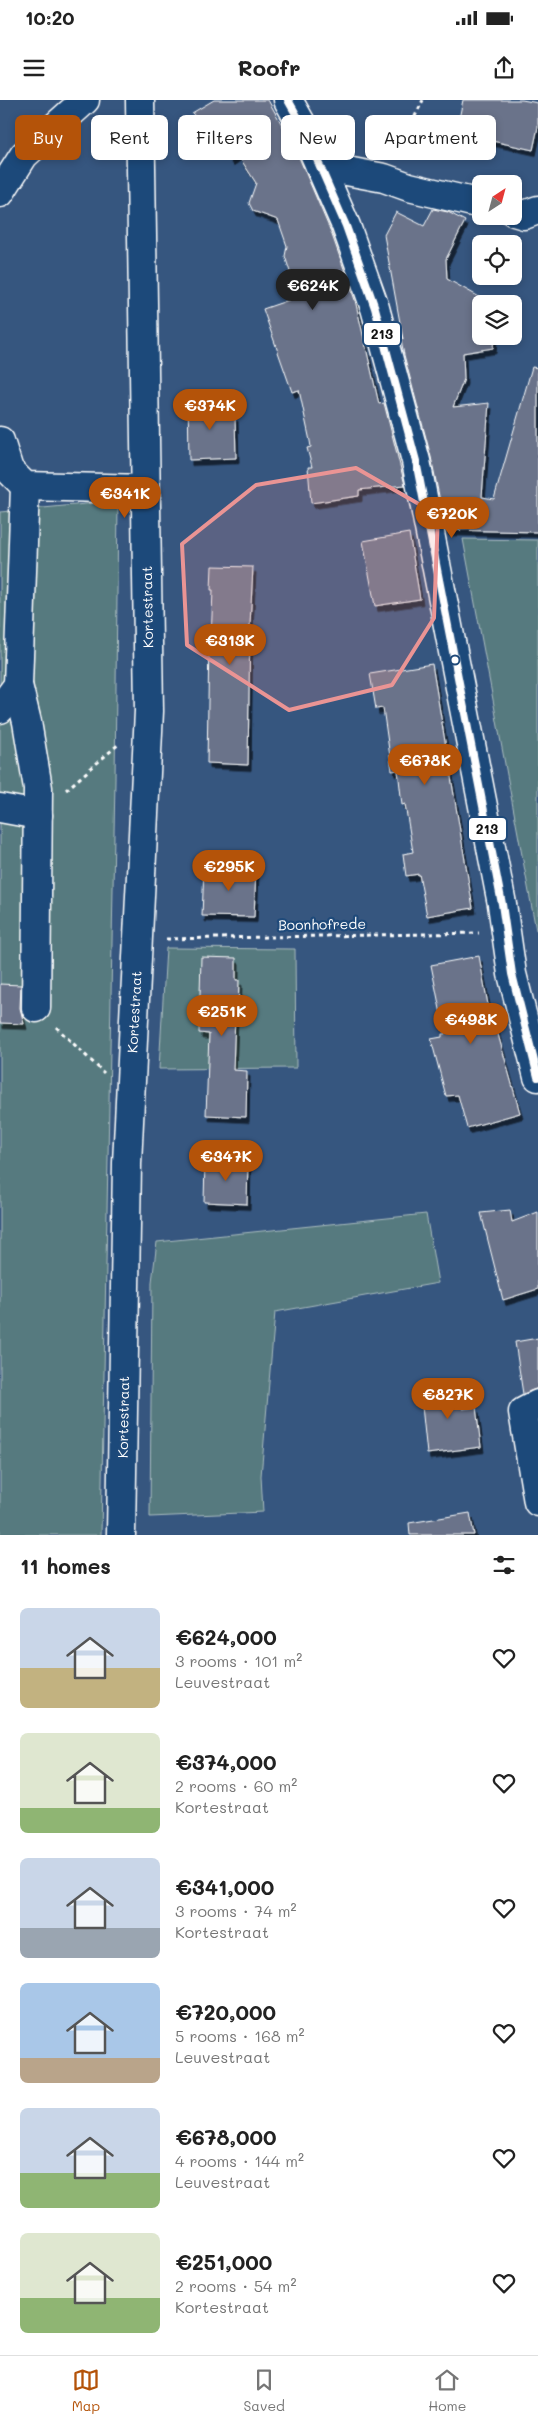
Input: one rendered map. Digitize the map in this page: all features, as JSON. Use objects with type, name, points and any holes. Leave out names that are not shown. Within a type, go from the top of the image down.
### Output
[{"type":"street","points":[[0,193],[24,155],[85,100]]},
{"type":"street","name":"Kortestraat","points":[[121,1535],[130,1097],[148,718],[140,100]]},
{"type":"street","points":[[288,100],[301,123],[346,226],[375,308],[416,461],[506,933],[512,974],[538,1077]]},
{"type":"street","points":[[320,166],[397,182],[472,202]]},
{"type":"street","points":[[522,214],[538,210]]},
{"type":"street","points":[[0,441],[9,470],[25,486],[145,489]]},
{"type":"street","points":[[25,486],[18,685],[27,722],[38,788],[36,1008]]},
{"type":"street","points":[[0,709],[18,685]]},
{"type":"street","points":[[0,808],[38,815]]},
{"type":"street","points":[[538,1404],[523,1412],[538,1502]]},
{"type":"path","points":[[397,182],[423,100]]},
{"type":"path","points":[[38,815],[148,718]]},
{"type":"path","name":"Boonhofrede","points":[[138,939],[375,933],[506,933]]},
{"type":"path","points":[[36,1008],[130,1097]]},
{"type":"highlighted area","points":[[356,468],[438,515],[434,618],[392,685],[289,710],[187,645],[182,544],[256,485]]},
{"type":"green space","points":[[118,501],[115,780],[101,1535],[0,1535],[0,512]]},
{"type":"green space","points":[[463,539],[538,540],[538,930],[536,930]]},
{"type":"green space","points":[[166,948],[295,949],[296,1068],[159,1069]]},
{"type":"green space","points":[[426,1214],[438,1283],[275,1312],[261,1476],[263,1512],[150,1517],[152,1282],[157,1242]]},
{"type":"building","points":[[214,100],[268,100],[281,123],[281,160],[300,160],[331,232],[355,300],[379,404],[384,403],[405,485],[359,490],[359,496],[311,503],[308,467],[312,467],[307,448],[311,447],[299,390],[292,392],[263,309],[298,297],[285,256],[287,246],[278,220],[253,211],[249,203],[256,183],[241,160],[271,160],[271,115],[194,115],[192,113]]},
{"type":"building","points":[[463,100],[522,100],[538,103],[538,127],[533,150],[496,142],[496,115],[460,115]]},
{"type":"building","points":[[433,209],[448,212],[465,221],[446,259],[447,279],[476,295],[472,295],[472,345],[493,345],[493,348],[463,353],[464,379],[453,407],[489,403],[482,497],[494,499],[532,367],[538,368],[538,532],[446,530],[431,457],[404,355],[400,334],[403,339],[384,235],[396,212],[424,226]]},
{"type":"building","points":[[216,395],[216,417],[235,416],[236,458],[189,460],[188,396]]},
{"type":"building","points":[[409,533],[420,599],[375,606],[363,541]]},
{"type":"building","points":[[212,566],[253,567],[250,625],[248,765],[207,763],[209,641],[211,641],[213,590],[211,590]]},
{"type":"building","points":[[432,664],[473,908],[427,916],[419,874],[406,876],[403,854],[413,852],[405,804],[402,805],[398,770],[392,771],[383,708],[376,709],[370,674]]},
{"type":"building","points":[[204,868],[256,869],[254,917],[202,916]]},
{"type":"building","points":[[479,956],[491,1021],[494,1020],[520,1113],[467,1128],[458,1095],[446,1096],[431,1039],[442,1037],[442,1034],[445,1034],[431,965]]},
{"type":"building","points":[[201,957],[236,958],[236,980],[239,980],[238,1015],[235,1015],[233,1070],[247,1071],[246,1117],[206,1115],[209,1034],[199,1033]]},
{"type":"building","points":[[0,984],[21,985],[20,1008],[24,1024],[0,1023]]},
{"type":"building","points":[[205,1161],[248,1162],[247,1204],[204,1202]]},
{"type":"building","points":[[510,1210],[512,1222],[538,1212],[538,1289],[503,1300],[481,1213]]},
{"type":"building","points":[[538,1338],[538,1388],[523,1394],[515,1342]]},
{"type":"building","points":[[459,1382],[463,1409],[476,1407],[481,1447],[427,1454],[420,1387]]},
{"type":"building","points":[[470,1513],[474,1535],[410,1535],[409,1523]]},
{"type":"transit line","name":"213","points":[[288,100],[301,123],[346,226],[375,308],[416,461],[502,904],[512,974],[538,1077]]}]
